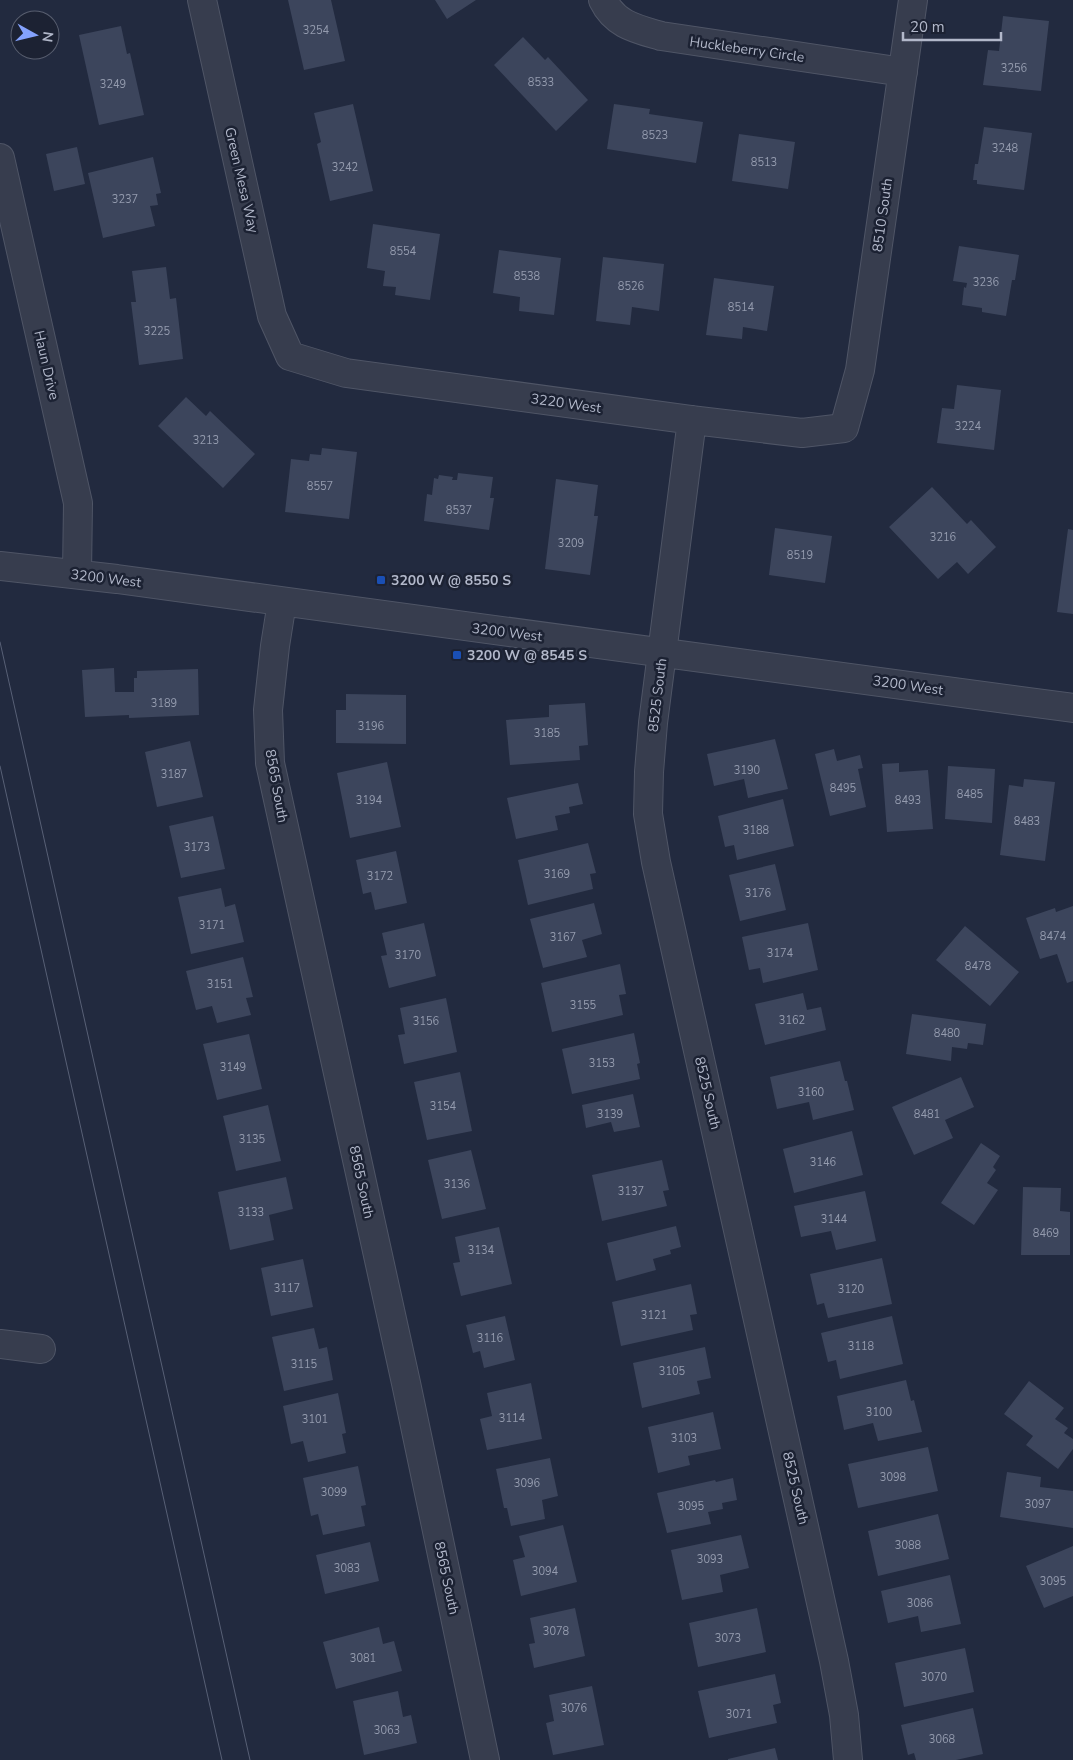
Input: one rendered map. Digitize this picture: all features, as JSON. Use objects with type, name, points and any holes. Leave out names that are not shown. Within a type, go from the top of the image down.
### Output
[{"type":"street","name":"Green Mesa Way","points":[[202,0],[272,316],[290,356]]},
{"type":"street","name":"Huckleberry Circle","points":[[603,0],[606,6],[627,26],[661,36],[903,72]]},
{"type":"street","name":"8510 South","points":[[844,428],[860,370],[913,0]]},
{"type":"street","name":"Haun Drive","points":[[0,158],[78,504],[77,574]]},
{"type":"street","name":"3220 West","points":[[290,356],[346,373],[692,420],[802,433],[844,428]]},
{"type":"street","name":"8525 South","points":[[692,420],[662,652],[649,772],[648,814],[656,862],[834,1661],[844,1715],[848,1760]]},
{"type":"street","name":"3200 West","points":[[0,566],[77,574],[1073,708]]},
{"type":"street","name":"8565 South","points":[[282,602],[274,646],[268,710],[270,764],[406,1383],[485,1760]]},
{"type":"street","points":[[0,1344],[42,1350]]},
{"type":"building","points":[[288,0],[331,0],[345,61],[304,70]]},
{"type":"building","points":[[435,0],[476,0],[447,19]]},
{"type":"building","points":[[1003,16],[1049,21],[1041,91],[983,85],[988,50],[999,51]]},
{"type":"building","points":[[121,26],[127,54],[130,53],[144,115],[99,125],[79,35]]},
{"type":"building","points":[[523,37],[545,60],[548,57],[588,100],[556,131],[494,65]]},
{"type":"building","points":[[353,104],[373,191],[330,201],[317,144],[321,142],[314,113]]},
{"type":"building","points":[[614,104],[650,109],[649,114],[703,122],[696,163],[607,149]]},
{"type":"building","points":[[984,127],[1032,133],[1024,190],[977,184],[977,180],[973,180],[975,164],[978,164]]},
{"type":"building","points":[[739,134],[795,142],[788,189],[732,181]]},
{"type":"building","points":[[77,147],[85,184],[54,191],[46,154]]},
{"type":"building","points":[[153,157],[161,193],[156,194],[158,205],[150,206],[155,226],[103,238],[88,173]]},
{"type":"building","points":[[373,224],[440,234],[430,300],[395,295],[396,287],[383,286],[385,271],[367,268]]},
{"type":"building","points":[[959,246],[1019,255],[1015,280],[1012,280],[1006,316],[982,312],[982,308],[962,305],[964,287],[966,288],[967,283],[953,281]]},
{"type":"building","points":[[499,250],[561,258],[554,315],[519,311],[520,297],[493,293]]},
{"type":"building","points":[[603,257],[664,264],[659,311],[632,307],[630,325],[596,321]]},
{"type":"building","points":[[166,267],[170,299],[176,298],[183,359],[139,365],[131,302],[136,302],[132,271]]},
{"type":"building","points":[[714,278],[774,286],[767,331],[743,327],[742,339],[706,335]]},
{"type":"building","points":[[957,385],[1001,390],[994,450],[937,443],[942,408],[954,409]]},
{"type":"building","points":[[186,397],[206,416],[210,411],[255,454],[223,488],[158,426]]},
{"type":"building","points":[[322,448],[357,452],[349,519],[285,512],[291,459],[309,461],[310,454],[321,455]]},
{"type":"building","points":[[458,473],[493,477],[490,498],[494,498],[489,530],[424,521],[427,494],[432,495],[434,478],[438,479],[439,475],[453,477],[452,480],[457,480]]},
{"type":"building","points":[[556,479],[598,485],[594,516],[598,516],[590,575],[545,569]]},
{"type":"building","points":[[932,487],[967,524],[971,520],[996,547],[968,574],[957,562],[938,579],[889,527]]},
{"type":"building","points":[[775,528],[832,536],[825,583],[769,575]]},
{"type":"building","points":[[1068,529],[1073,530],[1073,614],[1057,612]]},
{"type":"building","points":[[114,668],[115,692],[134,692],[134,678],[137,678],[137,671],[198,669],[199,715],[129,718],[129,715],[85,717],[82,670]]},
{"type":"building","points":[[346,694],[406,695],[406,744],[336,743],[336,710],[346,710]]},
{"type":"building","points":[[585,703],[588,745],[579,746],[580,760],[510,765],[506,720],[549,717],[549,705]]},
{"type":"building","points":[[775,739],[788,789],[748,798],[744,779],[714,786],[707,754]]},
{"type":"building","points":[[190,741],[203,797],[157,807],[145,752]]},
{"type":"building","points":[[834,749],[837,761],[860,755],[863,768],[858,769],[866,807],[830,816],[815,754]]},
{"type":"building","points":[[387,762],[401,827],[350,838],[337,773]]},
{"type":"building","points":[[899,763],[899,772],[928,770],[933,829],[887,832],[882,764]]},
{"type":"building","points":[[948,766],[995,769],[992,823],[945,819]]},
{"type":"building","points":[[1024,779],[1055,782],[1045,861],[1000,855],[1009,785],[1023,787]]},
{"type":"building","points":[[578,783],[583,804],[569,807],[570,813],[555,816],[558,830],[516,839],[507,798]]},
{"type":"building","points":[[783,799],[794,846],[737,860],[734,845],[725,847],[718,816]]},
{"type":"building","points":[[213,816],[225,869],[181,878],[169,826]]},
{"type":"building","points":[[588,843],[596,873],[590,874],[593,889],[528,905],[518,860]]},
{"type":"building","points":[[396,851],[407,903],[375,910],[371,892],[363,894],[356,860]]},
{"type":"building","points":[[775,864],[786,910],[740,921],[729,875]]},
{"type":"building","points":[[221,888],[225,907],[235,904],[244,942],[191,954],[178,897]]},
{"type":"building","points":[[594,903],[602,934],[582,940],[587,957],[543,968],[530,919]]},
{"type":"building","points":[[1073,906],[1073,981],[1067,983],[1057,954],[1040,959],[1026,918],[1055,908],[1056,912]]},
{"type":"building","points":[[424,923],[436,976],[389,988],[381,956],[387,955],[382,933]]},
{"type":"building","points":[[808,923],[818,970],[763,983],[760,968],[749,970],[742,937]]},
{"type":"building","points":[[965,926],[1019,972],[990,1006],[936,960]]},
{"type":"building","points":[[243,957],[253,997],[246,998],[251,1015],[217,1023],[212,1006],[196,1010],[186,971]]},
{"type":"building","points":[[620,964],[626,994],[619,995],[623,1015],[552,1032],[541,983]]},
{"type":"building","points":[[803,993],[807,1010],[821,1007],[826,1030],[765,1045],[755,1004]]},
{"type":"building","points":[[446,998],[457,1052],[404,1064],[398,1035],[405,1034],[400,1008]]},
{"type":"building","points":[[912,1014],[986,1024],[983,1045],[968,1043],[967,1049],[952,1047],[951,1061],[906,1054]]},
{"type":"building","points":[[634,1033],[640,1063],[637,1064],[640,1079],[572,1094],[562,1049]]},
{"type":"building","points":[[249,1034],[262,1089],[217,1100],[203,1044]]},
{"type":"building","points":[[840,1061],[854,1110],[813,1120],[809,1102],[777,1109],[770,1077]]},
{"type":"building","points":[[460,1072],[472,1131],[427,1140],[414,1082]]},
{"type":"building","points":[[961,1077],[974,1107],[945,1120],[953,1138],[914,1155],[892,1107]]},
{"type":"building","points":[[633,1094],[640,1127],[614,1132],[611,1122],[586,1128],[582,1105]]},
{"type":"building","points":[[268,1105],[281,1161],[236,1171],[223,1116]]},
{"type":"building","points":[[852,1131],[863,1175],[794,1193],[783,1149]]},
{"type":"building","points":[[981,1143],[1000,1156],[993,1167],[996,1170],[987,1183],[998,1190],[974,1225],[941,1203]]},
{"type":"building","points":[[471,1150],[486,1209],[442,1219],[428,1160]]},
{"type":"building","points":[[662,1160],[669,1190],[663,1191],[667,1206],[602,1221],[592,1175]]},
{"type":"building","points":[[286,1177],[293,1209],[269,1215],[274,1240],[230,1250],[218,1192]]},
{"type":"building","points":[[1023,1187],[1061,1188],[1060,1211],[1070,1212],[1070,1255],[1021,1255]]},
{"type":"building","points":[[865,1191],[876,1241],[836,1250],[831,1231],[801,1237],[794,1206]]},
{"type":"building","points":[[676,1226],[681,1247],[670,1250],[671,1254],[653,1259],[656,1270],[616,1281],[607,1243]]},
{"type":"building","points":[[499,1227],[512,1284],[461,1296],[453,1263],[460,1262],[455,1237]]},
{"type":"building","points":[[882,1258],[892,1304],[828,1318],[824,1303],[817,1305],[810,1274]]},
{"type":"building","points":[[303,1259],[313,1307],[271,1316],[261,1268]]},
{"type":"building","points":[[691,1284],[697,1314],[690,1315],[693,1330],[621,1346],[612,1302]]},
{"type":"building","points":[[505,1316],[515,1360],[484,1368],[480,1351],[473,1353],[466,1325]]},
{"type":"building","points":[[892,1316],[903,1364],[840,1379],[836,1360],[828,1362],[821,1333]]},
{"type":"building","points":[[314,1328],[319,1349],[327,1347],[333,1380],[284,1391],[272,1337]]},
{"type":"building","points":[[705,1347],[711,1378],[697,1381],[700,1394],[642,1408],[633,1363]]},
{"type":"building","points":[[906,1380],[911,1401],[914,1400],[922,1432],[878,1441],[873,1423],[844,1430],[837,1396]]},
{"type":"building","points":[[1029,1381],[1064,1408],[1055,1419],[1068,1428],[1064,1433],[1073,1439],[1073,1449],[1058,1469],[1026,1445],[1033,1436],[1004,1414]]},
{"type":"building","points":[[531,1383],[542,1439],[487,1450],[480,1419],[492,1416],[487,1393]]},
{"type":"building","points":[[338,1393],[346,1433],[342,1434],[346,1453],[308,1462],[303,1441],[291,1444],[283,1406]]},
{"type":"building","points":[[713,1412],[721,1449],[688,1456],[690,1465],[658,1473],[648,1427]]},
{"type":"building","points":[[928,1447],[938,1491],[858,1508],[848,1464]]},
{"type":"building","points":[[550,1458],[558,1496],[542,1500],[545,1519],[511,1526],[507,1508],[504,1508],[496,1469]]},
{"type":"building","points":[[358,1466],[366,1505],[361,1506],[365,1526],[323,1535],[318,1514],[311,1516],[303,1478]]},
{"type":"building","points":[[1007,1472],[1041,1477],[1040,1487],[1073,1491],[1073,1528],[1000,1517]]},
{"type":"building","points":[[733,1478],[737,1500],[722,1503],[723,1509],[708,1512],[711,1524],[667,1533],[657,1493],[715,1480],[716,1482]]},
{"type":"building","points":[[938,1514],[949,1559],[878,1576],[868,1531]]},
{"type":"building","points":[[563,1525],[577,1582],[521,1596],[513,1560],[525,1557],[519,1536]]},
{"type":"building","points":[[741,1535],[749,1568],[720,1575],[723,1592],[682,1600],[671,1550]]},
{"type":"building","points":[[370,1542],[379,1581],[325,1594],[316,1555]]},
{"type":"building","points":[[1073,1546],[1073,1596],[1044,1608],[1026,1566]]},
{"type":"building","points":[[950,1575],[961,1624],[921,1632],[918,1616],[888,1623],[881,1591]]},
{"type":"building","points":[[575,1608],[585,1656],[534,1668],[529,1644],[535,1643],[530,1618]]},
{"type":"building","points":[[757,1608],[766,1652],[698,1667],[689,1623]]},
{"type":"building","points":[[379,1627],[383,1644],[394,1641],[402,1671],[336,1689],[323,1642]]},
{"type":"building","points":[[965,1648],[974,1692],[904,1707],[895,1663]]},
{"type":"building","points":[[775,1674],[781,1703],[773,1705],[777,1723],[709,1738],[698,1691]]},
{"type":"building","points":[[592,1686],[604,1745],[553,1755],[546,1723],[554,1721],[549,1695]]},
{"type":"building","points":[[398,1691],[403,1717],[411,1715],[417,1743],[364,1755],[353,1701]]},
{"type":"building","points":[[973,1708],[983,1754],[956,1760],[916,1760],[914,1753],[908,1755],[901,1725]]},
{"type":"building","points":[[775,1748],[778,1760],[728,1760],[728,1759]]},
{"type":"tram line","points":[[0,642],[250,1760]]},
{"type":"tram line","points":[[0,766],[222,1760]]},
{"type":"place","name":"3200 W @ 8550 S","points":[[381,580]]},
{"type":"place","name":"3200 W @ 8545 S","points":[[457,655]]}]
